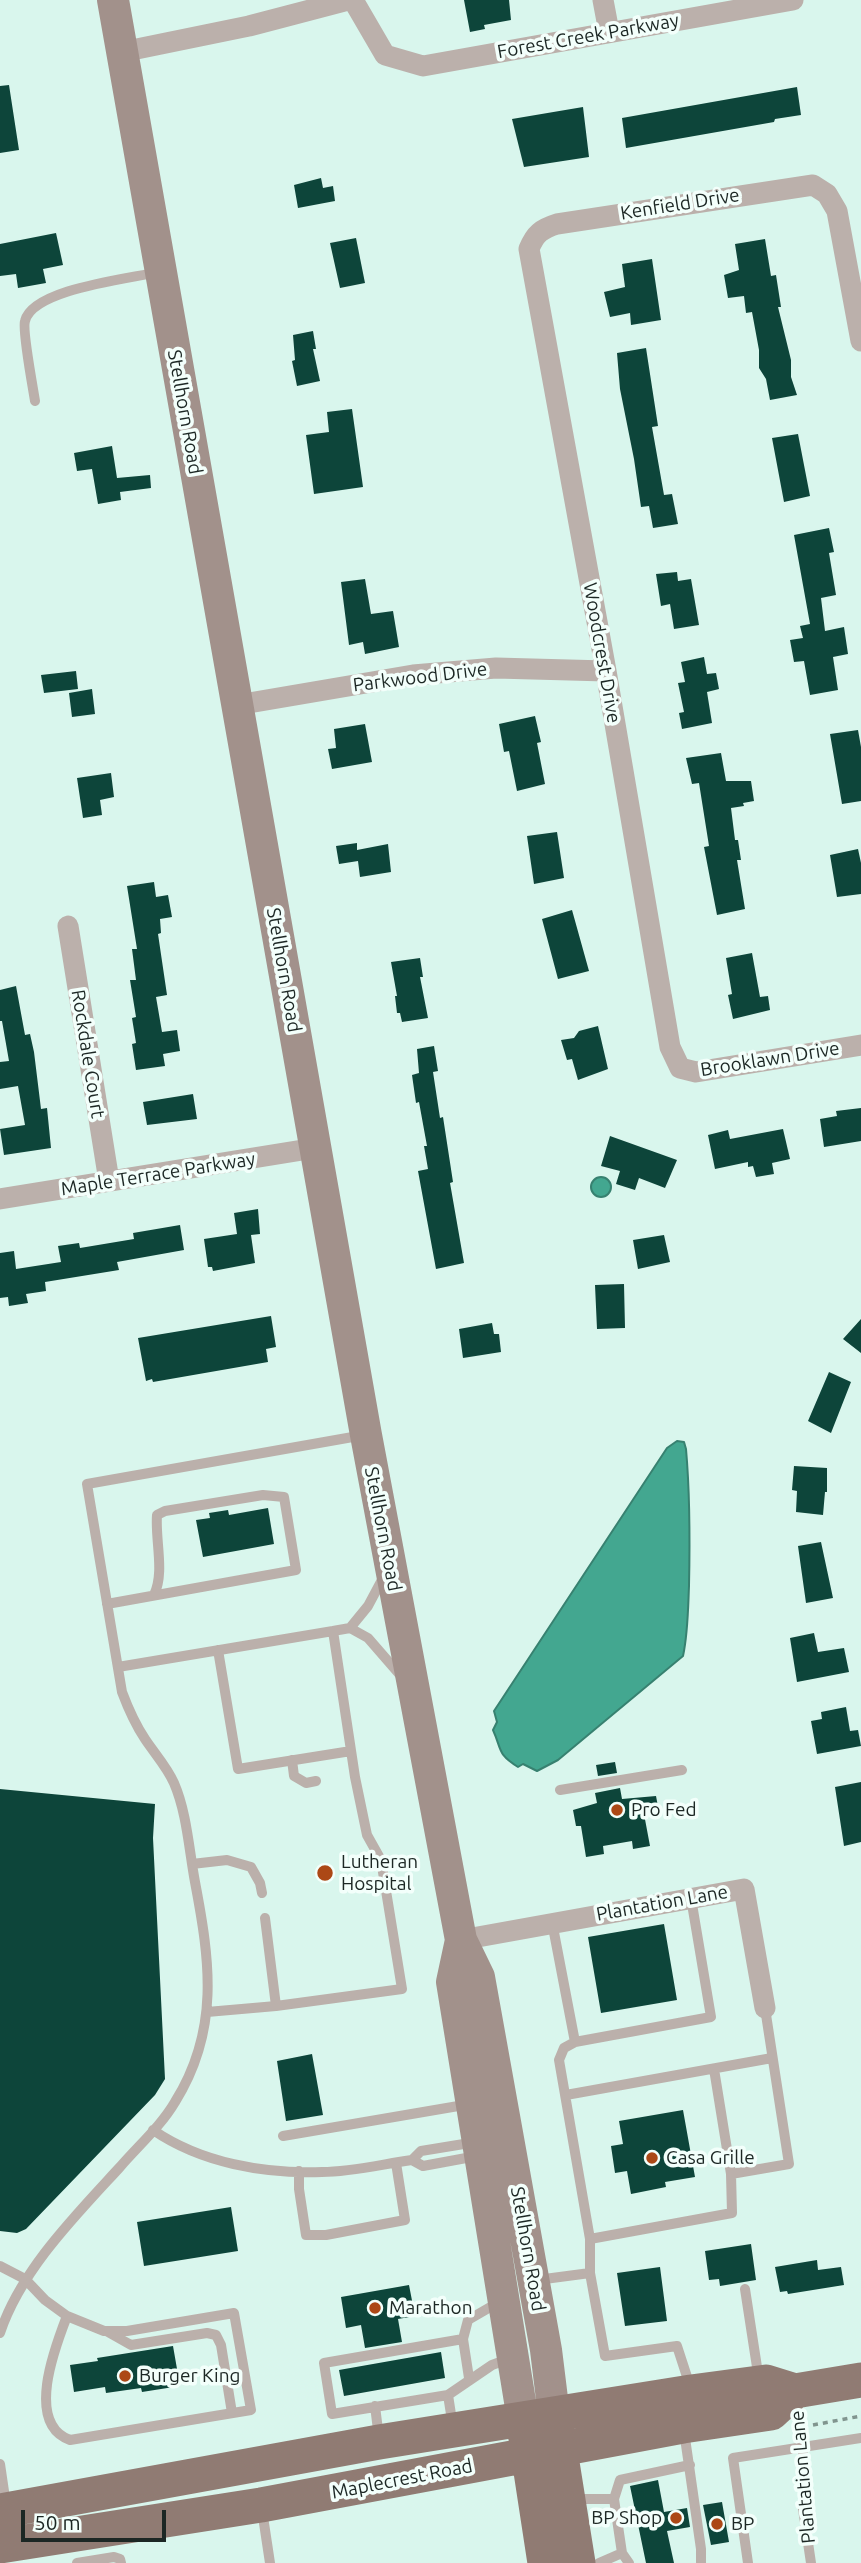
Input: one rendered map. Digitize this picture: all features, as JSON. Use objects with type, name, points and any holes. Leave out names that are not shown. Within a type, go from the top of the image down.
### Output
[{"type":"main road","name":"Stellhorn Road","points":[[113,0],[366,1434],[461,1940],[479,1977],[533,2281],[545,2563]]},
{"type":"main road","name":"Stellhorn Road","points":[[461,1940],[452,1982],[513,2357],[568,2500],[578,2563]]},
{"type":"main road","name":"Maplecrest Road","points":[[8,2531],[261,2505],[541,2435],[691,2392],[766,2382],[795,2392],[861,2380]]},
{"type":"main road","name":"Maplecrest Road","points":[[8,2531],[379,2442],[453,2431],[541,2435],[683,2426],[771,2413],[795,2392]]},
{"type":"street","points":[[122,52],[249,26],[350,0]]},
{"type":"street","name":"Forest Creek Parkway","points":[[350,0],[385,55],[423,66],[793,0]]},
{"type":"street","points":[[603,0],[609,32]]},
{"type":"street","name":"Kenfield Drive","points":[[533,237],[543,228],[557,224],[813,185],[827,194],[837,211],[861,341]]},
{"type":"street","name":"Woodcrest Drive","points":[[533,237],[529,249],[531,264],[606,671],[666,1026],[670,1047],[680,1068]]},
{"type":"street","name":"Parkwood Drive","points":[[237,705],[413,675],[496,668],[606,671]]},
{"type":"street","name":"Rockdale Court","points":[[68,926],[109,1181]]},
{"type":"street","name":"Brooklawn Drive","points":[[680,1068],[696,1072],[861,1045]]},
{"type":"street","name":"Maple Terrace Parkway","points":[[0,1199],[315,1148]]},
{"type":"street","name":"Plantation Lane","points":[[461,1940],[744,1889],[765,2008]]},
{"type":"lane","points":[[35,401],[24,322],[32,309],[54,295],[160,272]]},
{"type":"lane","points":[[0,2333],[5,2317],[25,2279],[86,2203],[174,2105],[191,2075],[207,2012],[207,1955],[181,1804],[175,1784],[131,1716],[122,1692],[87,1484],[366,1434]]},
{"type":"lane","points":[[107,1604],[296,1570],[284,1497],[263,1495],[165,1511],[157,1516],[160,1582],[153,1595]]},
{"type":"lane","points":[[350,1628],[368,1606],[390,1564]]},
{"type":"lane","points":[[118,1667],[350,1628],[368,1638],[414,1691]]},
{"type":"lane","points":[[207,2012],[276,2006],[402,1989],[381,1860],[367,1835],[355,1777],[333,1631]]},
{"type":"lane","points":[[218,1650],[238,1769],[351,1751]]},
{"type":"lane","points":[[292,1760],[294,1776],[306,1783],[316,1782]]},
{"type":"lane","points":[[560,1790],[682,1770]]},
{"type":"lane","points":[[342,1779],[355,1777]]},
{"type":"lane","points":[[192,1864],[227,1860],[251,1867],[260,1883],[261,1893]]},
{"type":"lane","points":[[691,1898],[711,2017],[575,2042],[564,2048],[559,2060],[590,2239],[590,2273],[605,2356],[677,2346],[691,2392]]},
{"type":"lane","points":[[265,1919],[276,2006]]},
{"type":"lane","points":[[552,1922],[575,2042]]},
{"type":"lane","points":[[730,2174],[789,2164],[765,2008]]},
{"type":"lane","points":[[566,2095],[772,2058]]},
{"type":"lane","points":[[590,2239],[732,2213],[730,2174],[714,2069]]},
{"type":"lane","points":[[283,2136],[472,2103]]},
{"type":"lane","points":[[153,2130],[171,2142],[204,2157],[247,2167],[299,2171],[323,2172],[412,2160],[421,2151],[480,2148]]},
{"type":"lane","points":[[299,2171],[306,2235],[326,2235],[405,2220],[396,2162]]},
{"type":"lane","points":[[0,2266],[25,2279],[45,2300],[67,2316],[131,2345],[207,2333],[216,2335],[221,2345],[232,2413]]},
{"type":"lane","points":[[533,2281],[590,2273]]},
{"type":"lane","points":[[745,2289],[759,2382]]},
{"type":"lane","points":[[470,2378],[463,2339],[468,2320],[505,2299]]},
{"type":"lane","points":[[67,2316],[48,2373],[48,2409],[51,2427],[58,2436],[70,2440],[251,2410],[234,2313],[127,2331],[104,2331]]},
{"type":"lane","points":[[463,2339],[324,2363],[332,2414],[448,2395],[492,2365],[513,2357]]},
{"type":"lane","name":"Plantation Lane","points":[[795,2392],[803,2447],[803,2509],[811,2563]]},
{"type":"lane","points":[[448,2395],[453,2431]]},
{"type":"lane","points":[[375,2406],[379,2442]]},
{"type":"lane","points":[[683,2426],[701,2563]]},
{"type":"lane","points":[[748,2563],[733,2458],[861,2438]]},
{"type":"lane","points":[[0,2464],[8,2531]]},
{"type":"lane","points":[[629,2563],[622,2553],[614,2499],[620,2480],[690,2465]]},
{"type":"lane","points":[[568,2500],[614,2499]]},
{"type":"lane","points":[[261,2505],[270,2563]]},
{"type":"lane","points":[[600,2563],[622,2553]]},
{"type":"lane","points":[[76,2563],[114,2557],[120,2559],[121,2563]]},
{"type":"shaded area","points":[[597,1177],[605,1177],[611,1187],[605,1197],[597,1197],[591,1191],[591,1183]]},
{"type":"shaded area","points":[[677,1441],[684,1442],[686,1449],[689,1500],[687,1630],[683,1656],[558,1760],[537,1771],[523,1764],[518,1767],[506,1759],[501,1751],[493,1730],[497,1722],[494,1711],[667,1448]]},
{"type":"building","points":[[464,0],[509,0],[511,20],[484,25],[485,29],[470,32]]},
{"type":"building","points":[[9,85],[19,150],[0,153],[0,86]]},
{"type":"building","points":[[797,87],[801,115],[626,148],[622,118]]},
{"type":"building","points":[[583,107],[589,157],[524,167],[512,119]]},
{"type":"building","points":[[321,178],[323,188],[333,186],[335,201],[298,208],[294,185]]},
{"type":"building","points":[[56,233],[63,265],[43,269],[46,283],[18,288],[16,274],[0,276],[0,244]]},
{"type":"building","points":[[356,238],[365,283],[340,288],[330,243]]},
{"type":"building","points":[[765,239],[771,276],[776,275],[781,307],[778,307],[797,395],[770,400],[766,379],[759,368],[759,350],[752,312],[746,313],[744,296],[728,298],[724,275],[739,270],[735,244]]},
{"type":"building","points":[[652,259],[661,320],[631,325],[630,313],[610,317],[604,292],[625,287],[622,264]]},
{"type":"building","points":[[313,331],[316,349],[313,349],[320,381],[297,386],[292,361],[295,360],[293,335]]},
{"type":"building","points":[[646,348],[658,426],[652,427],[664,495],[672,494],[678,524],[653,528],[649,506],[641,507],[620,389],[617,353]]},
{"type":"building","points":[[352,409],[363,487],[314,494],[306,435],[329,432],[327,412]]},
{"type":"building","points":[[798,434],[810,496],[784,502],[772,438]]},
{"type":"building","points":[[112,446],[117,478],[150,475],[151,488],[120,492],[121,500],[98,504],[92,469],[77,471],[74,453]]},
{"type":"building","points":[[829,528],[834,552],[829,553],[836,595],[821,598],[825,631],[844,627],[848,654],[833,657],[838,690],[810,695],[804,661],[794,662],[790,640],[803,638],[800,626],[810,624],[794,535]]},
{"type":"building","points":[[677,572],[678,581],[691,579],[699,625],[674,629],[670,604],[661,606],[656,574]]},
{"type":"building","points":[[365,579],[371,614],[393,611],[399,647],[365,654],[363,642],[349,645],[341,582]]},
{"type":"building","points":[[704,657],[707,674],[716,673],[719,689],[707,692],[712,723],[682,729],[679,713],[684,712],[678,683],[685,682],[681,662]]},
{"type":"building","points":[[76,671],[78,689],[44,693],[41,675]]},
{"type":"building","points":[[92,689],[95,714],[72,717],[69,693]]},
{"type":"building","points":[[535,716],[541,742],[537,743],[545,784],[517,791],[509,751],[504,752],[499,724]]},
{"type":"building","points":[[365,724],[372,762],[332,769],[328,749],[336,748],[334,729]]},
{"type":"building","points":[[858,730],[861,747],[861,801],[842,804],[830,734]]},
{"type":"building","points":[[721,753],[726,781],[751,781],[754,801],[731,808],[735,840],[738,840],[741,860],[737,860],[745,909],[717,915],[704,847],[709,846],[699,783],[692,784],[686,758]]},
{"type":"building","points":[[111,773],[114,797],[100,800],[102,815],[83,818],[77,778]]},
{"type":"building","points":[[557,832],[564,878],[534,884],[527,836]]},
{"type":"building","points":[[357,843],[357,850],[388,844],[391,872],[360,877],[358,861],[339,864],[336,846]]},
{"type":"building","points":[[858,849],[861,894],[837,897],[830,855]]},
{"type":"building","points":[[154,882],[156,897],[168,895],[172,917],[160,919],[161,933],[158,934],[167,995],[156,997],[162,1032],[177,1030],[180,1051],[163,1054],[165,1066],[136,1070],[132,1018],[136,1017],[130,980],[136,980],[132,949],[137,949],[127,886]]},
{"type":"building","points":[[572,910],[589,971],[558,979],[542,919]]},
{"type":"building","points":[[752,953],[760,997],[768,996],[770,1010],[733,1019],[728,995],[732,994],[726,958]]},
{"type":"building","points":[[420,958],[423,977],[420,977],[428,1018],[402,1022],[400,1013],[397,1013],[391,962]]},
{"type":"building","points":[[16,986],[25,1035],[30,1034],[34,1052],[41,1109],[47,1108],[51,1148],[4,1155],[0,1129],[25,1125],[18,1086],[0,1089],[0,1062],[9,1061],[0,1021],[0,990]]},
{"type":"building","points":[[598,1026],[608,1069],[578,1080],[572,1059],[567,1060],[561,1040],[574,1038],[579,1031]]},
{"type":"building","points":[[434,1046],[438,1071],[433,1072],[440,1118],[443,1117],[453,1182],[450,1183],[464,1263],[436,1269],[418,1171],[428,1169],[424,1146],[427,1146],[412,1075],[419,1073],[417,1049]]},
{"type":"building","points":[[193,1094],[197,1119],[147,1125],[143,1102]]},
{"type":"building","points":[[861,1108],[861,1141],[824,1147],[820,1119],[837,1116],[836,1111]]},
{"type":"building","points":[[783,1129],[790,1159],[772,1163],[774,1174],[756,1177],[753,1166],[748,1167],[748,1162],[715,1169],[708,1135],[728,1130],[730,1139]]},
{"type":"building","points":[[610,1136],[677,1160],[665,1188],[639,1178],[635,1190],[616,1184],[620,1171],[601,1166]]},
{"type":"building","points":[[258,1209],[260,1234],[251,1235],[255,1263],[213,1271],[212,1267],[208,1267],[204,1239],[237,1234],[234,1213]]},
{"type":"building","points":[[180,1225],[184,1250],[117,1262],[119,1270],[45,1282],[46,1291],[26,1294],[28,1303],[9,1306],[8,1297],[0,1298],[0,1253],[14,1251],[16,1269],[61,1262],[58,1246],[79,1243],[80,1248],[134,1239],[133,1233]]},
{"type":"building","points":[[664,1235],[670,1262],[638,1269],[633,1240]]},
{"type":"building","points":[[624,1284],[625,1328],[597,1329],[595,1285]]},
{"type":"building","points":[[271,1316],[276,1347],[266,1349],[268,1362],[146,1381],[138,1338]]},
{"type":"building","points":[[861,1319],[861,1353],[843,1339]]},
{"type":"building","points":[[492,1323],[494,1334],[499,1334],[501,1352],[463,1358],[459,1329]]},
{"type":"building","points":[[829,1372],[851,1382],[831,1433],[808,1421]]},
{"type":"building","points":[[794,1466],[827,1468],[823,1515],[796,1512],[797,1491],[792,1490]]},
{"type":"building","points":[[268,1508],[274,1544],[203,1557],[196,1520],[210,1518],[209,1513],[228,1510],[229,1515]]},
{"type":"building","points":[[821,1542],[833,1598],[806,1603],[798,1546]]},
{"type":"building","points":[[814,1633],[818,1652],[844,1648],[849,1672],[797,1682],[790,1638]]},
{"type":"building","points":[[846,1707],[850,1731],[858,1730],[861,1746],[817,1754],[811,1721],[822,1719],[821,1712]]},
{"type":"building","points":[[615,1762],[617,1773],[598,1776],[596,1765]]},
{"type":"building","points":[[861,1782],[861,1842],[844,1846],[835,1787]]},
{"type":"building","name":"Pro Fed","points":[[620,1788],[622,1799],[656,1796],[659,1812],[644,1814],[650,1846],[633,1849],[632,1841],[603,1846],[604,1854],[586,1857],[581,1826],[576,1826],[573,1810],[597,1803],[595,1793]]},
{"type":"building","points":[[0,1789],[155,1804],[153,1838],[165,2079],[155,2095],[26,2229],[17,2233],[0,2231]]},
{"type":"building","points":[[664,1924],[677,2000],[601,2013],[588,1937]]},
{"type":"building","points":[[312,2054],[323,2115],[286,2121],[277,2061]]},
{"type":"building","name":"Casa Grille","points":[[683,2110],[695,2177],[665,2182],[666,2187],[631,2194],[627,2171],[615,2173],[611,2146],[623,2144],[619,2121]]},
{"type":"building","points":[[231,2207],[238,2251],[144,2266],[137,2222]]},
{"type":"building","points":[[751,2244],[756,2280],[720,2286],[719,2279],[709,2280],[705,2251]]},
{"type":"building","points":[[817,2260],[818,2270],[841,2267],[844,2285],[788,2294],[787,2291],[780,2292],[775,2267]]},
{"type":"building","points":[[660,2267],[667,2321],[625,2326],[617,2273]]},
{"type":"building","points":[[409,2285],[415,2316],[398,2319],[402,2342],[365,2348],[361,2325],[346,2328],[341,2297]]},
{"type":"building","name":"Burger King","points":[[173,2346],[180,2386],[142,2392],[141,2388],[106,2393],[105,2387],[74,2392],[70,2365]]},
{"type":"building","points":[[441,2352],[445,2378],[344,2396],[339,2370]]},
{"type":"building","name":"BP","points":[[658,2480],[664,2512],[687,2508],[690,2527],[667,2531],[674,2563],[646,2563],[630,2486]]},
{"type":"building","name":"BP","points":[[722,2502],[729,2542],[711,2545],[703,2505]]},
{"type":"place","name":"Pro Fed","points":[[617,1810]]},
{"type":"place","name":"Lutheran Hospital","points":[[325,1873]]},
{"type":"place","name":"Casa Grille","points":[[652,2158]]},
{"type":"place","name":"Marathon","points":[[375,2308]]},
{"type":"place","name":"Burger King","points":[[125,2376]]},
{"type":"place","name":"BP Shop","points":[[676,2518]]},
{"type":"place","name":"BP","points":[[717,2524]]}]
